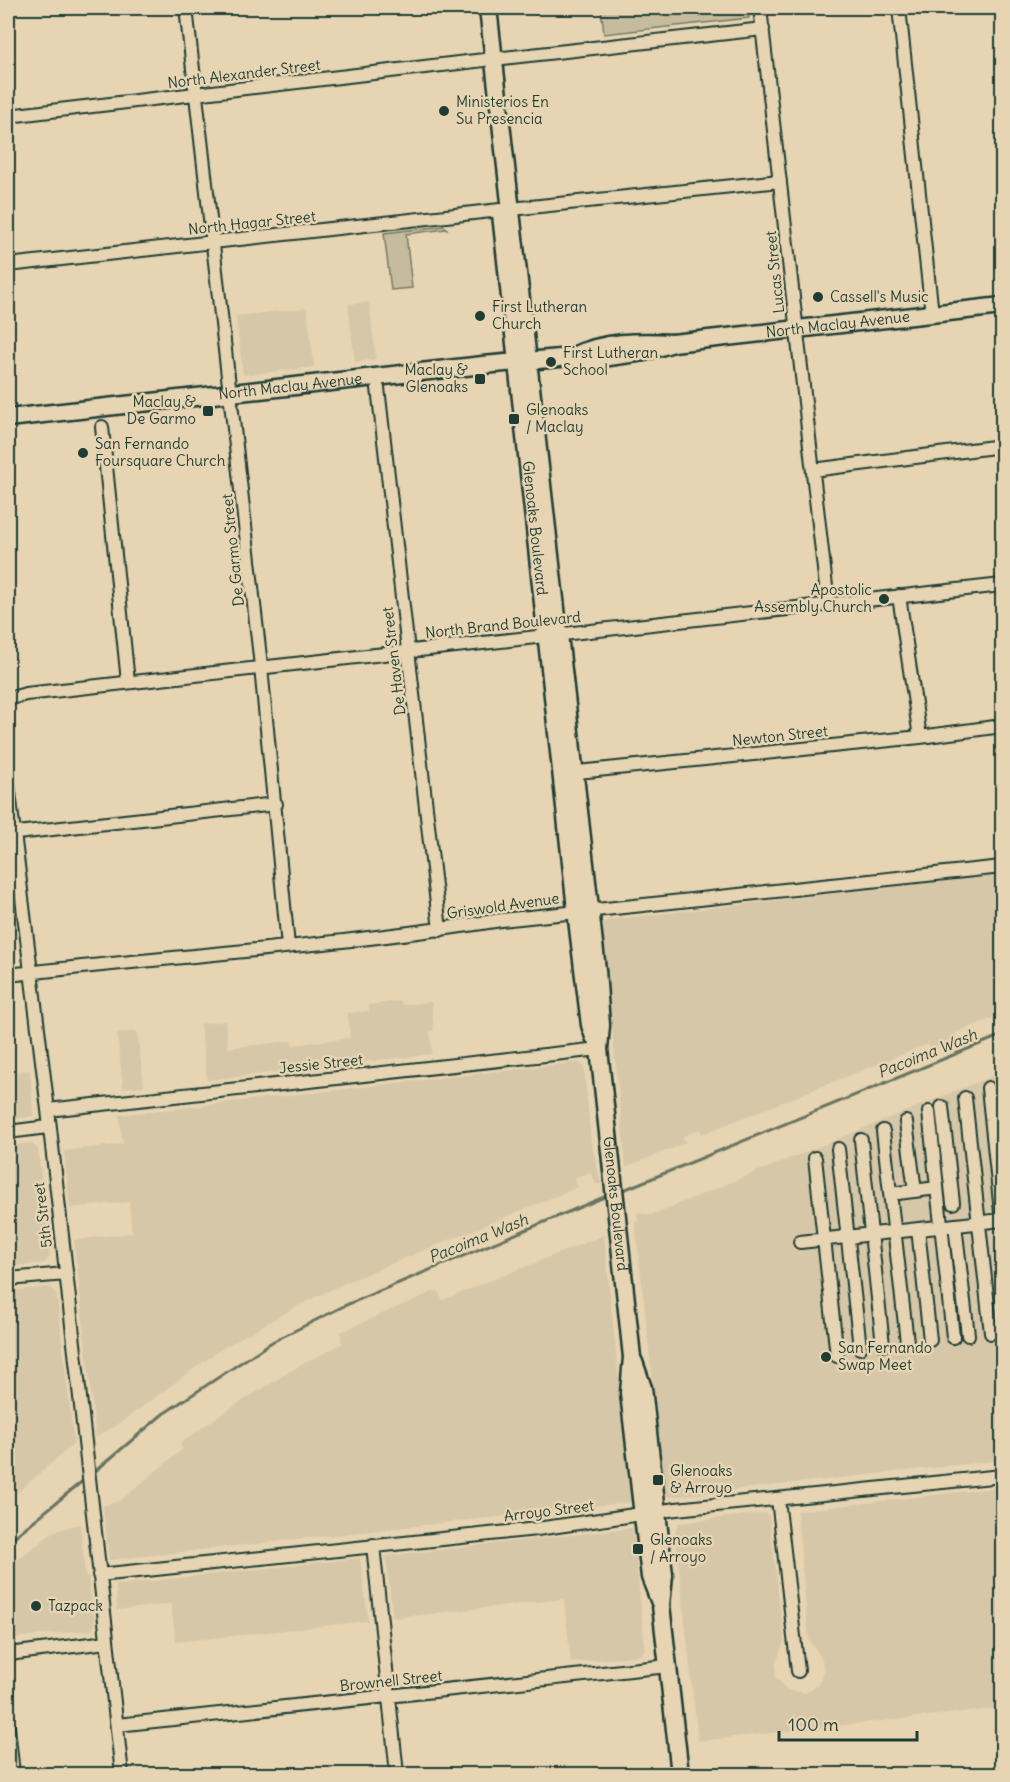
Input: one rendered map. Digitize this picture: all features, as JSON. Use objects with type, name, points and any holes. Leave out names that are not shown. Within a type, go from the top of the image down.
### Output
[{"type":"main road","name":"Glenoaks Boulevard","points":[[478,8],[489,59]]},
{"type":"main road","name":"Glenoaks Boulevard","points":[[488,8],[489,59],[583,911],[601,1025],[599,1049],[632,1357],[643,1388],[650,1513],[650,1577],[661,1605],[680,1774]]},
{"type":"main road","name":"North Maclay Avenue","points":[[8,418],[571,357],[588,348],[638,341],[674,344],[1002,306]]},
{"type":"street","name":"De Garmo Street","points":[[186,8],[276,804],[288,946]]},
{"type":"street","name":"Lucas Street","points":[[760,8],[828,604]]},
{"type":"street","points":[[899,8],[932,314]]},
{"type":"street","name":"North Alexander Street","points":[[8,116],[763,29]]},
{"type":"street","name":"North Hagar Street","points":[[8,265],[780,181]]},
{"type":"street","name":"De Haven Street","points":[[378,388],[440,930]]},
{"type":"street","points":[[102,427],[128,682]]},
{"type":"street","points":[[813,470],[1002,446]]},
{"type":"street","name":"North Brand Boulevard","points":[[8,699],[26,694],[128,682],[1002,585]]},
{"type":"street","points":[[899,596],[920,737]]},
{"type":"street","name":"Newton Street","points":[[568,773],[920,737],[1002,726]]},
{"type":"street","name":"5th Street","points":[[8,784],[10,833],[31,972],[48,1110],[89,1496],[122,1774]]},
{"type":"street","points":[[10,833],[276,804]]},
{"type":"street","name":"Griswold Avenue","points":[[8,975],[440,930],[583,911],[1002,867]]},
{"type":"street","name":"Jessie Street","points":[[48,1110],[599,1049]]},
{"type":"street","points":[[800,1242],[1002,1221],[988,1088]]},
{"type":"street","points":[[965,1098],[991,1333]]},
{"type":"street","points":[[942,1107],[953,1203]]},
{"type":"street","points":[[929,1112],[952,1337]]},
{"type":"street","points":[[906,1122],[915,1191]]},
{"type":"street","points":[[8,1132],[48,1127]]},
{"type":"street","points":[[884,1131],[907,1342]]},
{"type":"street","points":[[861,1140],[883,1345]]},
{"type":"street","points":[[838,1149],[860,1348]]},
{"type":"street","points":[[815,1158],[837,1356]]},
{"type":"street","points":[[890,1194],[937,1188]]},
{"type":"street","points":[[955,1225],[968,1335]]},
{"type":"street","points":[[918,1229],[930,1340]]},
{"type":"street","points":[[8,1279],[66,1274]]},
{"type":"street","name":"Arroyo Street","points":[[99,1575],[537,1529],[778,1498],[1002,1476]]},
{"type":"street","points":[[778,1498],[798,1671]]},
{"type":"street","points":[[373,1545],[397,1774]]},
{"type":"street","points":[[8,1654],[20,1650],[107,1642]]},
{"type":"street","name":"Brownell Street","points":[[117,1725],[668,1666]]},
{"type":"street","points":[[8,1727],[13,1774]]},
{"type":"shaded area","points":[[601,8],[748,8],[749,18],[604,34]]},
{"type":"shaded area","points":[[444,226],[447,229],[406,234],[412,288],[391,290],[384,233]]},
{"type":"shaded area","points":[[369,302],[376,359],[355,362],[348,304]]},
{"type":"shaded area","points":[[307,308],[314,367],[243,375],[236,316]]},
{"type":"shaded area","points":[[1002,874],[1002,1014],[955,1033],[957,1039],[931,1050],[928,1044],[702,1134],[700,1129],[683,1136],[685,1143],[626,1167],[602,929],[607,920]]},
{"type":"shaded area","points":[[401,1001],[402,1005],[431,1002],[434,1030],[430,1031],[432,1054],[207,1080],[200,1024],[225,1021],[228,1048],[291,1041],[292,1045],[350,1038],[348,1013],[369,1011],[368,1005]]},
{"type":"shaded area","points":[[137,1031],[144,1086],[123,1088],[117,1033]]},
{"type":"shaded area","points":[[580,1062],[584,1067],[591,1141],[601,1184],[596,1184],[590,1172],[574,1178],[578,1187],[347,1282],[297,1306],[221,1349],[117,1425],[96,1437],[74,1240],[132,1233],[129,1202],[70,1208],[64,1151],[123,1144],[119,1115]]},
{"type":"shaded area","points":[[30,1070],[33,1116],[8,1121],[8,1073]]},
{"type":"shaded area","name":"San Fernando Swap Meet","points":[[1002,1072],[1002,1460],[669,1497],[665,1494],[635,1222],[638,1221],[637,1213],[651,1215]]},
{"type":"shaded area","points":[[31,1143],[38,1149],[50,1257],[44,1263],[8,1267],[8,1146]]},
{"type":"shaded area","points":[[604,1235],[631,1502],[109,1560],[103,1506],[119,1501],[183,1449],[180,1444],[220,1415],[299,1366],[342,1344],[341,1332],[437,1290],[443,1300]]},
{"type":"shaded area","points":[[51,1287],[57,1296],[74,1444],[8,1500],[8,1291]]},
{"type":"shaded area","points":[[1002,1487],[1002,1708],[698,1741],[675,1531],[679,1523],[765,1513],[769,1516],[784,1641],[776,1663],[775,1676],[787,1690],[805,1693],[819,1684],[824,1669],[822,1659],[809,1640],[797,1511]]},
{"type":"shaded area","points":[[80,1524],[85,1576],[88,1576],[95,1625],[92,1630],[21,1637],[8,1642],[8,1567],[55,1531]]},
{"type":"shaded area","points":[[633,1528],[645,1648],[641,1655],[571,1663],[564,1599],[393,1618],[386,1556]]},
{"type":"shaded area","points":[[360,1558],[368,1621],[176,1642],[171,1604],[117,1610],[116,1585]]},
{"type":"waterway","name":"Pacoima Wash","points":[[621,1191],[1002,1035]]},
{"type":"waterway","name":"Pacoima Wash","points":[[93,1473],[163,1414],[272,1342],[346,1305],[609,1195]]},
{"type":"waterway","name":"Pacoima Wash","points":[[8,1542],[85,1479]]},
{"type":"place","name":"Ministerios En Su Presencia","points":[[444,111]]},
{"type":"place","name":"Cassell's Music","points":[[818,297]]},
{"type":"place","name":"First Lutheran Church","points":[[480,316]]},
{"type":"place","name":"First Lutheran School","points":[[551,362]]},
{"type":"place","name":"Maclay & Glenoaks","points":[[480,379]]},
{"type":"place","name":"Maclay & De Garmo","points":[[208,411]]},
{"type":"place","name":"Glenoaks / Maclay","points":[[514,419]]},
{"type":"place","name":"San Fernando Foursquare Church","points":[[83,453]]},
{"type":"place","name":"Apostolic Assembly Church","points":[[884,599]]},
{"type":"place","name":"San Fernando Swap Meet","points":[[826,1357]]},
{"type":"place","name":"Glenoaks & Arroyo","points":[[658,1480]]},
{"type":"place","name":"Glenoaks / Arroyo","points":[[638,1549]]},
{"type":"place","name":"Tazpack","points":[[36,1606]]}]
